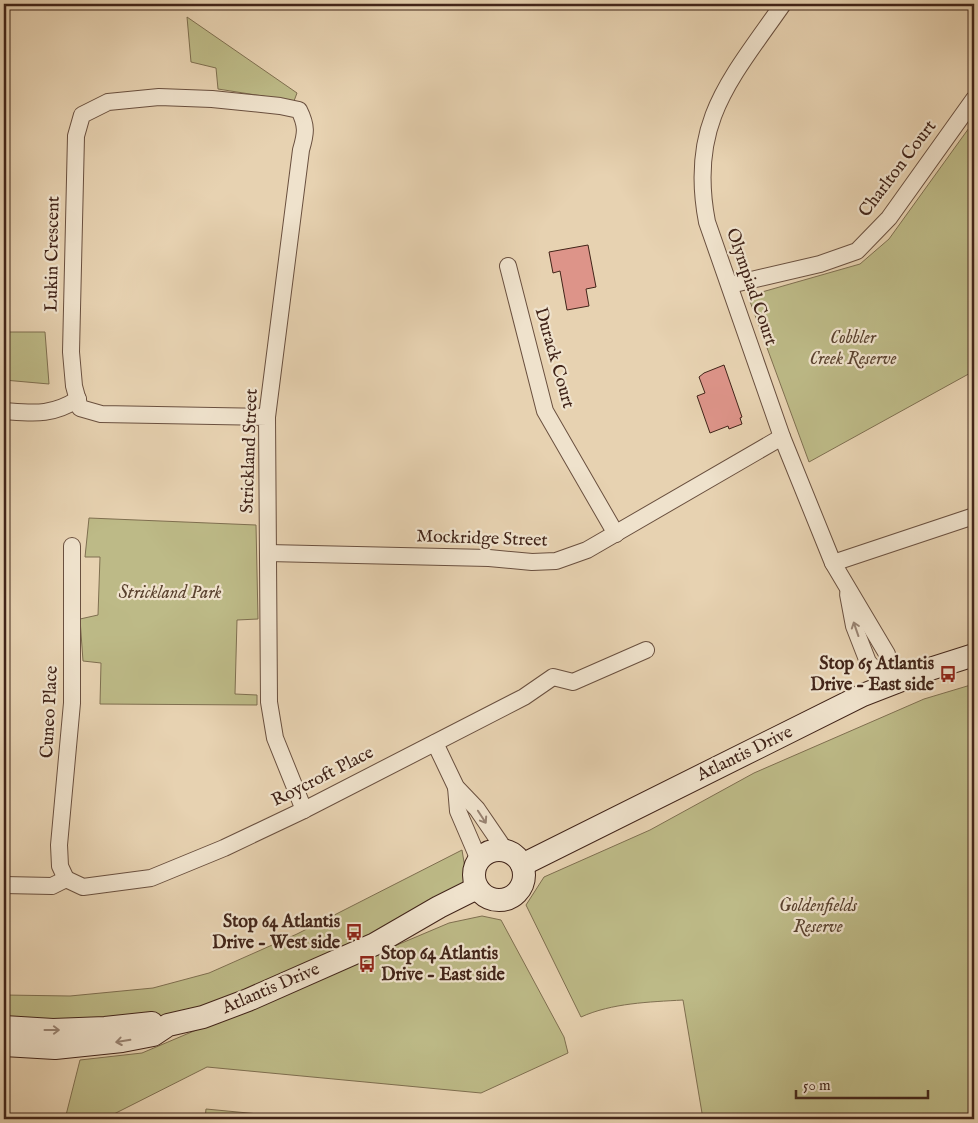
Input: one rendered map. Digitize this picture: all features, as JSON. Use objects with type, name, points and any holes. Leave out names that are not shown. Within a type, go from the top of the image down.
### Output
[{"type":"street","name":"Olympiad Court","points":[[783,4],[720,97],[706,140],[702,173],[703,200],[708,222],[782,437],[833,563],[888,654],[889,685]]},
{"type":"street","name":"Lukin Crescent","points":[[78,399],[74,386],[72,342],[76,136],[82,115],[108,102],[159,97],[212,99],[280,106]]},
{"type":"street","name":"Charlton Court","points":[[730,285],[820,264],[857,250],[889,218],[974,99]]},
{"type":"street","name":"Strickland Street","points":[[280,106],[299,110],[305,123],[305,137],[301,150],[267,417],[269,702],[274,738],[304,810]]},
{"type":"street","name":"Durack Court","points":[[508,266],[546,411],[616,534]]},
{"type":"street","points":[[4,412],[52,412],[78,399],[80,408],[101,414],[267,417]]},
{"type":"street","name":"Mockridge Street","points":[[268,553],[489,558],[532,562],[556,561],[587,550],[782,437]]},
{"type":"street","points":[[833,563],[974,516]]},
{"type":"street","name":"Cuneo Place","points":[[66,879],[60,866],[59,844],[72,703],[72,546]]},
{"type":"street","name":"Roycroft Place","points":[[66,879],[83,887],[151,878],[224,848],[304,810],[524,697],[553,677],[573,682],[646,650]]},
{"type":"street","name":"Atlantis Drive","points":[[522,865],[863,695],[974,655]]},
{"type":"street","points":[[435,743],[456,787],[477,809],[505,850]]},
{"type":"street","points":[[456,787],[458,811],[479,860]]},
{"type":"street","points":[[496,850],[505,850],[515,855],[522,865],[525,872],[524,883],[511,898],[502,901],[493,900],[484,896],[477,888],[474,871],[479,860],[486,854],[496,850]]},
{"type":"street","points":[[4,885],[52,886],[66,879]]},
{"type":"street","name":"Atlantis Drive","points":[[4,1045],[55,1048],[122,1041],[153,1035],[168,1025],[203,1017],[292,981],[375,944],[439,907],[477,888]]},
{"type":"street","name":"Atlantis Drive","points":[[4,1027],[53,1030],[105,1028],[148,1022],[168,1025]]},
{"type":"green space","points":[[187,17],[297,93],[294,101],[218,89],[216,68],[191,62]]},
{"type":"green space","name":"Cobbler Creek Reserve","points":[[974,121],[974,371],[809,462],[748,296],[860,264],[889,239]]},
{"type":"green space","points":[[4,332],[45,332],[49,384],[4,380]]},
{"type":"green space","name":"Strickland Park","points":[[89,518],[256,525],[258,619],[237,620],[235,694],[257,695],[257,705],[100,704],[101,663],[83,661],[80,619],[98,615],[100,557],[85,557]]},
{"type":"green space","name":"Goldenfields Reserve","points":[[974,684],[974,1119],[703,1119],[683,1000],[618,1006],[581,1017],[526,905],[544,877],[650,830],[754,773],[924,699]]},
{"type":"green space","points":[[462,850],[465,868],[477,888],[203,1017],[4,1037],[4,995],[70,996],[153,988],[209,973],[297,934]]},
{"type":"green space","points":[[482,916],[501,920],[564,1037],[568,1053],[481,1093],[207,1067],[110,1116],[110,1119],[65,1119],[80,1060],[142,1053],[449,923]]},
{"type":"green space","points":[[206,1109],[311,1119],[205,1119]]},
{"type":"building","points":[[588,245],[596,287],[586,289],[589,306],[567,310],[560,271],[553,273],[549,252]]},
{"type":"building","points":[[724,365],[742,417],[740,418],[742,424],[729,429],[728,426],[710,433],[697,396],[705,393],[699,377]]},
{"type":"place","name":"Stop 65 Atlantis Drive - East side","points":[[948,674]]},
{"type":"place","name":"Stop 64 Atlantis Drive - West side","points":[[354,932]]},
{"type":"place","name":"Stop 64 Atlantis Drive - East side","points":[[367,964]]}]
